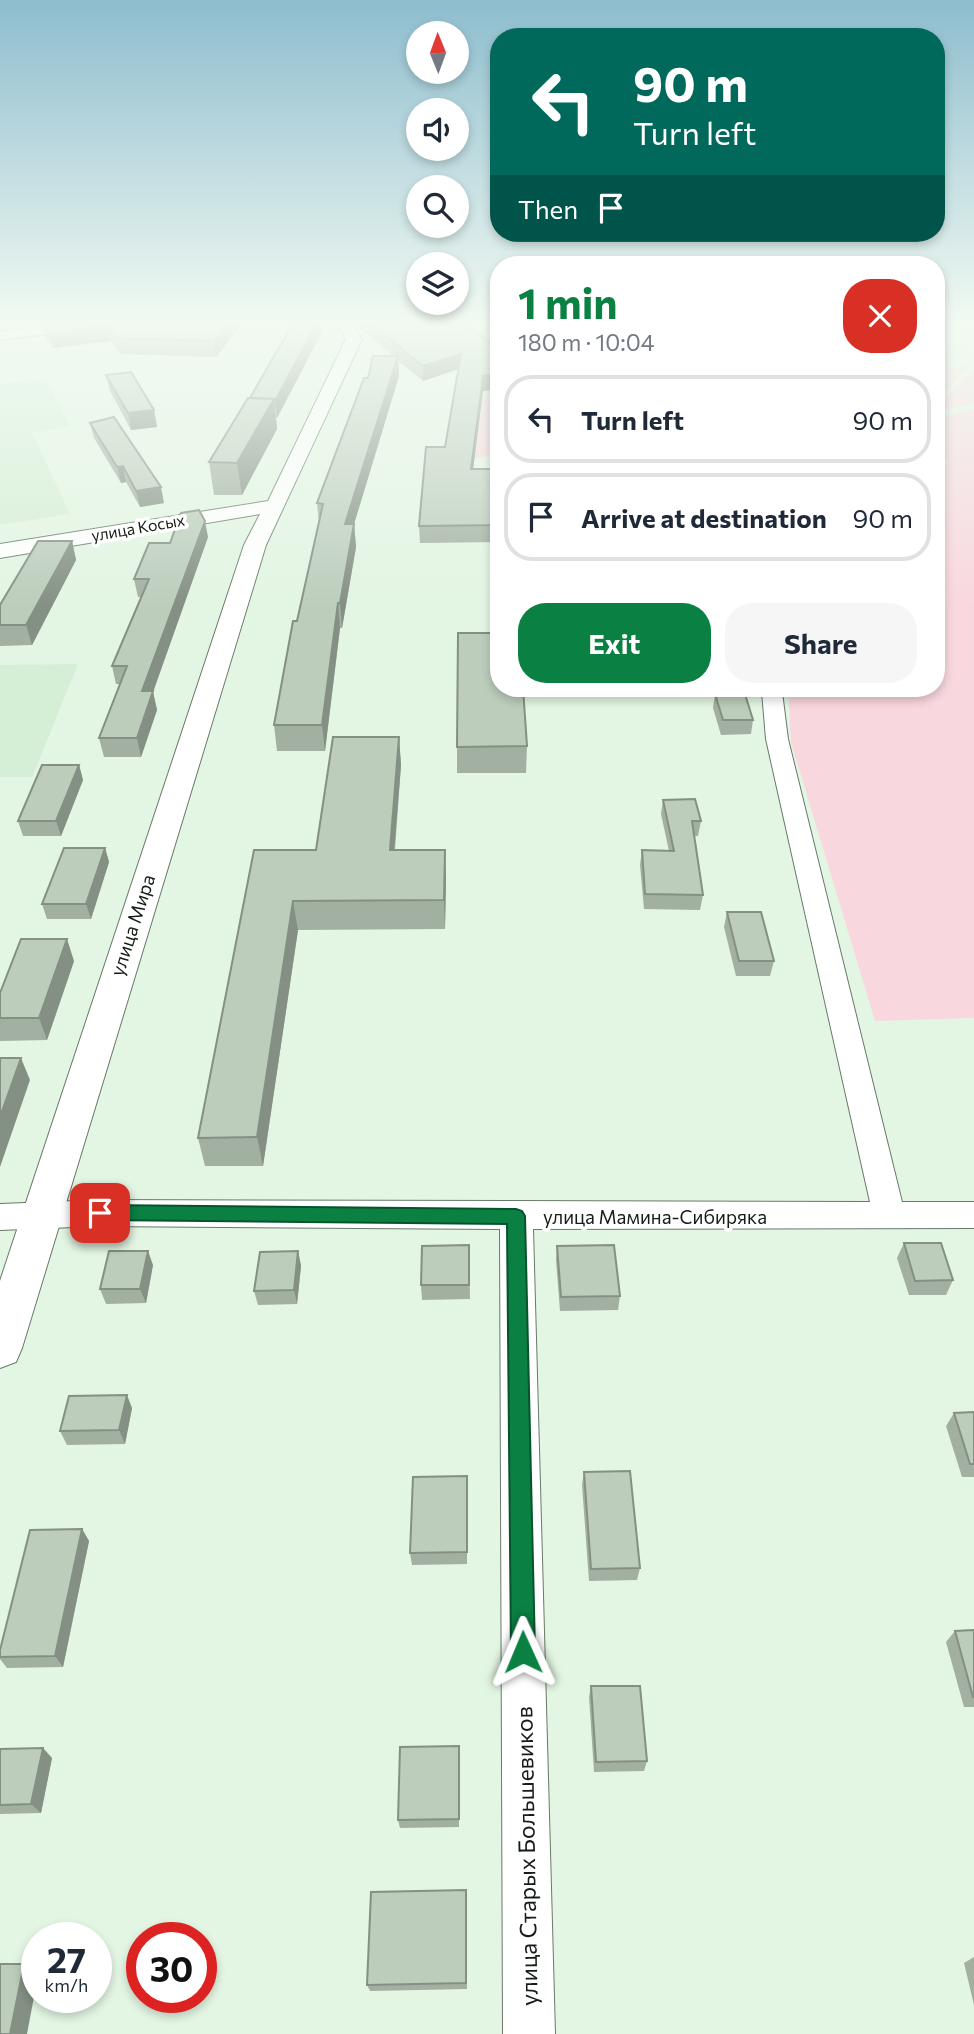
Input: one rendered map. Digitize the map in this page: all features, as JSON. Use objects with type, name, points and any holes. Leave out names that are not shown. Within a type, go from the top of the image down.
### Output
[{"type":"street","name":"улица Мира","points":[[0,1348],[20,1217],[255,545],[317,418]]},
{"type":"street","name":"улица Косых","points":[[0,551],[186,518],[276,506]]},
{"type":"street","points":[[773,697],[777,739],[889,1216]]},
{"type":"street","name":"улица Мамина-Сибиряка","points":[[20,1217],[100,1213],[974,1216]]},
{"type":"street","name":"улица Старых Большевиков","points":[[516,1216],[529,2034]]},
{"type":"shaded area","points":[[0,418],[66,418],[70,426],[32,432],[70,514],[0,525]]},
{"type":"shaded area","points":[[479,418],[490,418],[490,456],[474,458]]},
{"type":"shaded area","points":[[945,418],[974,418],[974,1018],[875,1021],[791,742],[788,697],[945,697],[945,465],[949,462],[945,460]]},
{"type":"shaded area","points":[[78,664],[32,777],[0,777],[0,665]]},
{"type":"building","points":[[115,418],[161,487],[136,491],[123,466],[117,467],[90,423]]},
{"type":"building","points":[[236,418],[263,418],[237,463],[209,462]]},
{"type":"building","points":[[349,418],[378,418],[345,524],[354,524],[338,603],[322,725],[274,725],[293,621],[297,621],[323,504],[317,503]]},
{"type":"building","points":[[450,418],[478,418],[471,469],[490,469],[490,525],[419,526],[426,447],[445,447]]},
{"type":"building","points":[[199,510],[205,521],[142,691],[153,691],[137,738],[99,738],[127,666],[112,666],[149,579],[134,579],[149,543],[170,543],[181,513]]},
{"type":"building","points":[[38,541],[72,541],[26,625],[0,625],[0,605]]},
{"type":"building","points":[[458,633],[490,633],[490,697],[524,697],[527,746],[457,747]]},
{"type":"building","points":[[716,697],[746,697],[753,720],[723,720]]},
{"type":"building","points":[[333,737],[399,737],[390,850],[445,850],[444,900],[293,901],[257,1137],[198,1138],[254,850],[316,850]]},
{"type":"building","points":[[42,765],[79,765],[56,821],[18,821]]},
{"type":"building","points":[[695,799],[701,821],[692,821],[703,895],[645,894],[642,850],[674,851],[663,800]]},
{"type":"building","points":[[64,848],[105,848],[86,904],[42,904]]},
{"type":"building","points":[[727,912],[761,912],[774,961],[739,961]]},
{"type":"building","points":[[21,939],[67,939],[39,1018],[0,1018],[0,993]]},
{"type":"building","points":[[0,1058],[21,1058],[0,1117]]},
{"type":"building","points":[[904,1243],[941,1243],[953,1280],[915,1281]]},
{"type":"building","points":[[469,1245],[469,1285],[421,1285],[422,1246]]},
{"type":"building","points":[[614,1245],[620,1296],[561,1297],[557,1246]]},
{"type":"building","points":[[109,1251],[148,1251],[140,1289],[100,1289]]},
{"type":"building","points":[[298,1251],[294,1290],[254,1291],[260,1252]]},
{"type":"building","points":[[127,1395],[119,1430],[60,1431],[69,1396]]},
{"type":"building","points":[[974,1412],[974,1464],[970,1464],[954,1413]]},
{"type":"building","points":[[630,1471],[640,1568],[591,1569],[584,1472]]},
{"type":"building","points":[[467,1476],[467,1552],[410,1553],[413,1477]]},
{"type":"building","points":[[82,1529],[55,1656],[0,1657],[30,1530]]},
{"type":"building","points":[[974,1630],[974,1697],[973,1697],[955,1631]]},
{"type":"building","points":[[591,1686],[640,1686],[647,1761],[596,1762]]},
{"type":"building","points":[[459,1746],[459,1819],[398,1820],[400,1747]]},
{"type":"building","points":[[43,1748],[31,1804],[0,1805],[0,1749]]},
{"type":"building","points":[[466,1890],[466,1983],[367,1985],[371,1892]]},
{"type":"building","points":[[0,1964],[21,1964],[21,1979],[10,2034],[0,2034]]},
{"type":"route","points":[[100,1213],[516,1216],[523,1652]]}]
